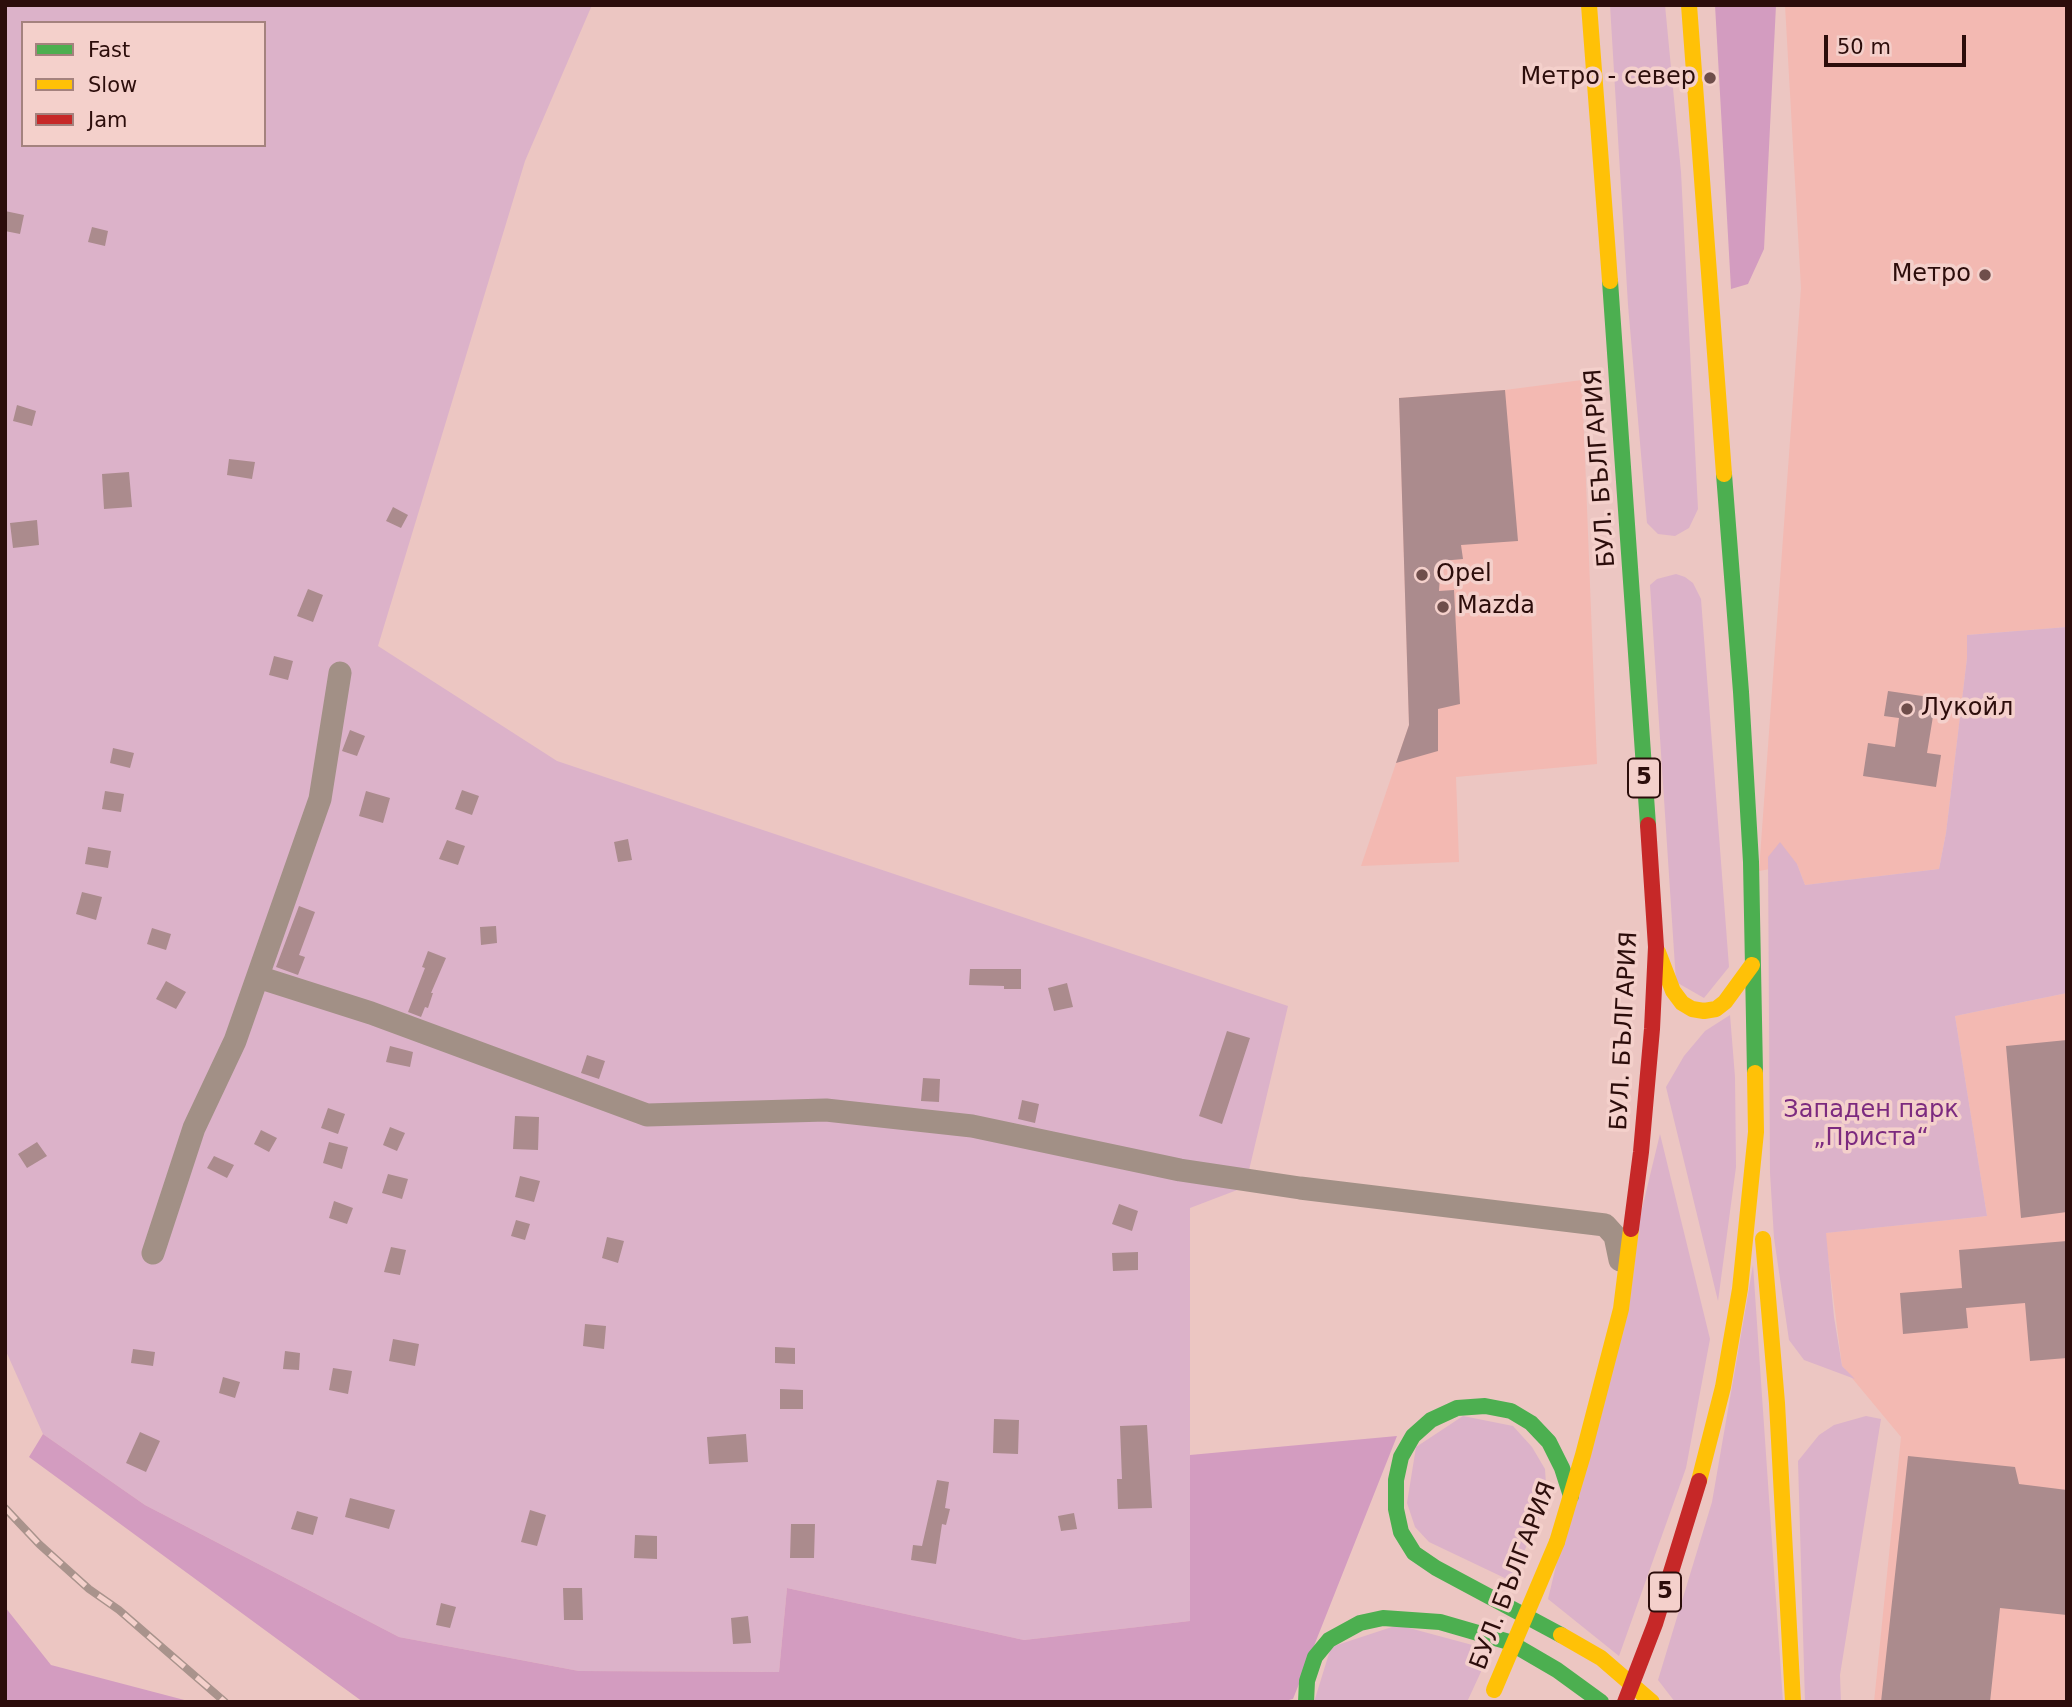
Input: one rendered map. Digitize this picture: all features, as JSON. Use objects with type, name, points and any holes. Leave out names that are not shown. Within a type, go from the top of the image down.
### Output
[{"type":"main road","name":"БУЛ. БЪЛГАРИЯ","points":[[1491,1696],[1557,1542],[1621,1309],[1637,1187],[1652,1029],[1656,947],[1618,378],[1589,5]]},
{"type":"main road","name":"5","points":[[1625,1702],[1655,1623],[1699,1481],[1723,1387],[1740,1289],[1756,1132],[1751,862],[1741,692],[1689,5]]},
{"type":"main road","points":[[1656,947],[1673,991],[1682,1003],[1692,1009],[1716,1009],[1726,1002],[1752,965]]},
{"type":"main road","points":[[1756,1132],[1777,1403],[1793,1702]]},
{"type":"main road","points":[[1571,1496],[1562,1468],[1549,1442],[1531,1423],[1511,1411],[1485,1406],[1457,1408],[1431,1420],[1413,1436],[1401,1457],[1396,1480],[1396,1509],[1401,1532],[1414,1553],[1436,1568],[1601,1658],[1652,1702]]},
{"type":"main road","points":[[1306,1702],[1307,1682],[1315,1657],[1329,1640],[1360,1623],[1383,1618],[1406,1618],[1465,1628],[1509,1642],[1557,1670],[1601,1702]]},
{"type":"street","points":[[153,1253],[194,1128],[235,1041],[320,799],[340,673]]},
{"type":"street","points":[[258,977],[370,1013],[647,1115],[826,1110],[972,1126],[1180,1170],[1300,1188],[1605,1225],[1615,1236],[1619,1249],[1623,1288]]},
{"type":"street","points":[[1605,1225],[1637,1187]]},
{"type":"shaded area","points":[[1715,5],[1776,5],[1764,249],[1748,284],[1731,289]]},
{"type":"shaded area","points":[[1785,5],[2067,5],[2067,627],[1967,635],[1967,658],[1946,833],[1939,869],[1805,885],[1797,864],[1759,871],[1801,288]]},
{"type":"shaded area","points":[[1582,380],[1597,764],[1456,777],[1459,862],[1361,866],[1409,725],[1399,398],[1505,390]]},
{"type":"shaded area","points":[[2067,993],[2067,1702],[1874,1702],[1901,1437],[1842,1366],[1825,1233],[1987,1216],[1955,1016]]},
{"type":"shaded area","points":[[43,1434],[145,1505],[399,1637],[579,1671],[779,1672],[787,1588],[1024,1640],[1190,1621],[1190,1455],[1397,1436],[1293,1699],[1281,1702],[363,1702],[29,1457]]},
{"type":"shaded area","points":[[5,1607],[51,1665],[192,1702],[5,1702]]},
{"type":"green space","points":[[5,5],[592,5],[525,161],[378,646],[557,761],[1288,1006],[1245,1187],[1190,1208],[1190,1621],[1024,1640],[787,1588],[779,1672],[579,1671],[399,1637],[145,1505],[43,1434],[5,1349]]},
{"type":"green space","points":[[1610,5],[1665,5],[1681,172],[1698,509],[1689,528],[1675,536],[1658,534],[1647,523],[1628,305]]},
{"type":"green space","points":[[1676,574],[1693,583],[1701,599],[1729,967],[1704,998],[1676,982],[1650,585],[1657,579]]},
{"type":"green space","name":"Западен парк „Приста“","points":[[2067,627],[2067,993],[1955,1016],[1987,1216],[1826,1233],[1842,1366],[1855,1379],[1804,1360],[1789,1340],[1774,1238],[1770,1173],[1768,857],[1780,842],[1797,864],[1805,885],[1939,869],[1946,833],[1967,658],[1967,635]]},
{"type":"green space","points":[[1730,1015],[1735,1077],[1736,1167],[1718,1301],[1666,1087],[1684,1056],[1705,1031]]},
{"type":"green space","points":[[1660,1134],[1710,1339],[1686,1468],[1619,1656],[1548,1599]]},
{"type":"green space","points":[[1753,1265],[1783,1702],[1675,1702],[1658,1680],[1712,1502]]},
{"type":"green space","points":[[1463,1416],[1513,1426],[1532,1447],[1545,1469],[1547,1500],[1511,1581],[1429,1542],[1415,1527],[1407,1503],[1416,1447]]},
{"type":"green space","points":[[1866,1416],[1881,1419],[1840,1675],[1841,1702],[1805,1702],[1798,1461],[1819,1435],[1834,1425]]},
{"type":"green space","points":[[1398,1625],[1491,1650],[1467,1702],[1314,1702],[1331,1647]]},
{"type":"building","points":[[5,211],[24,215],[20,234],[5,231]]},
{"type":"building","points":[[92,227],[108,231],[105,246],[88,242]]},
{"type":"building","name":"Opel","points":[[1505,390],[1518,541],[1461,545],[1463,559],[1441,561],[1439,591],[1454,590],[1460,704],[1438,709],[1438,751],[1396,763],[1409,725],[1399,398]]},
{"type":"building","points":[[17,405],[36,411],[32,426],[13,421]]},
{"type":"building","points":[[229,459],[255,462],[252,479],[227,475]]},
{"type":"building","points":[[129,472],[132,507],[104,509],[102,474]]},
{"type":"building","points":[[393,507],[408,515],[401,528],[386,521]]},
{"type":"building","points":[[37,520],[39,545],[13,548],[10,523]]},
{"type":"building","points":[[308,589],[323,595],[313,622],[297,616]]},
{"type":"building","points":[[274,656],[293,661],[288,680],[269,675]]},
{"type":"building","points":[[1888,691],[1936,698],[1927,753],[1941,755],[1936,787],[1863,776],[1868,743],[1895,747],[1899,718],[1884,716]]},
{"type":"building","points":[[350,730],[365,736],[357,756],[342,751]]},
{"type":"building","points":[[113,748],[134,753],[130,768],[110,763]]},
{"type":"building","points":[[462,790],[479,796],[472,815],[455,809]]},
{"type":"building","points":[[105,791],[124,794],[121,812],[102,809]]},
{"type":"building","points":[[366,791],[390,798],[383,823],[359,816]]},
{"type":"building","points":[[628,839],[632,860],[618,862],[614,842]]},
{"type":"building","points":[[447,840],[465,846],[458,865],[439,859]]},
{"type":"building","points":[[88,847],[111,851],[108,868],[85,864]]},
{"type":"building","points":[[82,892],[102,897],[96,920],[76,914]]},
{"type":"building","points":[[299,906],[315,912],[299,955],[305,957],[298,975],[276,967]]},
{"type":"building","points":[[496,926],[497,943],[481,945],[480,927]]},
{"type":"building","points":[[152,928],[171,934],[166,950],[147,944]]},
{"type":"building","points":[[428,951],[446,958],[431,993],[428,1008],[425,1007],[421,1017],[408,1012],[425,968],[422,967]]},
{"type":"building","points":[[970,969],[1021,969],[1021,989],[969,985]]},
{"type":"building","points":[[166,981],[186,992],[176,1009],[156,999]]},
{"type":"building","points":[[1067,983],[1073,1007],[1054,1011],[1048,988]]},
{"type":"building","points":[[1227,1031],[1250,1038],[1222,1124],[1199,1116]]},
{"type":"building","points":[[2067,1040],[2067,1212],[2021,1218],[2006,1046]]},
{"type":"building","points":[[390,1046],[413,1052],[410,1067],[386,1062]]},
{"type":"building","points":[[587,1055],[605,1061],[599,1079],[581,1073]]},
{"type":"building","points":[[923,1078],[940,1079],[939,1102],[921,1101]]},
{"type":"building","points":[[1022,1100],[1039,1104],[1035,1123],[1018,1119]]},
{"type":"building","points":[[328,1108],[345,1114],[338,1134],[321,1128]]},
{"type":"building","points":[[515,1116],[539,1117],[538,1150],[513,1149]]},
{"type":"building","points":[[390,1127],[405,1133],[397,1151],[383,1145]]},
{"type":"building","points":[[261,1130],[277,1138],[269,1152],[254,1144]]},
{"type":"building","points":[[37,1142],[47,1156],[27,1168],[18,1154]]},
{"type":"building","points":[[329,1142],[348,1147],[342,1169],[323,1163]]},
{"type":"building","points":[[214,1156],[234,1165],[227,1178],[207,1168]]},
{"type":"building","points":[[388,1174],[408,1179],[402,1199],[382,1193]]},
{"type":"building","points":[[520,1176],[540,1181],[534,1202],[515,1197]]},
{"type":"building","points":[[334,1201],[353,1208],[347,1224],[329,1218]]},
{"type":"building","points":[[1119,1204],[1138,1211],[1132,1231],[1112,1224]]},
{"type":"building","points":[[516,1220],[530,1224],[525,1240],[511,1236]]},
{"type":"building","points":[[607,1237],[624,1241],[618,1263],[602,1258]]},
{"type":"building","points":[[2067,1241],[2067,1358],[2030,1361],[2025,1303],[1966,1308],[1968,1328],[1903,1334],[1900,1293],[1962,1288],[1959,1250]]},
{"type":"building","points":[[391,1247],[406,1250],[400,1275],[384,1272]]},
{"type":"building","points":[[1138,1252],[1138,1270],[1113,1271],[1112,1253]]},
{"type":"building","points":[[585,1324],[606,1326],[604,1349],[583,1346]]},
{"type":"building","points":[[393,1339],[419,1344],[415,1366],[389,1361]]},
{"type":"building","points":[[775,1347],[795,1348],[795,1364],[775,1363]]},
{"type":"building","points":[[133,1349],[155,1352],[153,1366],[131,1363]]},
{"type":"building","points":[[285,1351],[300,1353],[299,1370],[283,1369]]},
{"type":"building","points":[[333,1368],[352,1371],[348,1394],[329,1390]]},
{"type":"building","points":[[223,1377],[240,1382],[235,1398],[219,1393]]},
{"type":"building","points":[[780,1389],[803,1390],[803,1409],[780,1409]]},
{"type":"building","points":[[994,1419],[1019,1420],[1018,1454],[993,1453]]},
{"type":"building","points":[[1147,1425],[1152,1508],[1118,1509],[1117,1479],[1122,1479],[1120,1426]]},
{"type":"building","points":[[140,1432],[160,1441],[146,1472],[126,1463]]},
{"type":"building","points":[[746,1434],[748,1462],[709,1464],[707,1437]]},
{"type":"building","points":[[1908,1456],[2015,1467],[2019,1484],[2067,1490],[2067,1615],[2000,1608],[1990,1702],[1881,1702]]},
{"type":"building","points":[[937,1480],[949,1482],[945,1508],[950,1509],[946,1525],[942,1524],[936,1564],[911,1560],[913,1545],[922,1546]]},
{"type":"building","points":[[350,1498],[395,1510],[389,1529],[345,1517]]},
{"type":"building","points":[[530,1510],[546,1515],[537,1546],[521,1542]]},
{"type":"building","points":[[297,1511],[318,1517],[313,1535],[291,1529]]},
{"type":"building","points":[[1074,1513],[1077,1529],[1061,1531],[1058,1516]]},
{"type":"building","points":[[791,1524],[815,1524],[814,1558],[790,1558]]},
{"type":"building","points":[[635,1535],[657,1536],[657,1559],[634,1558]]},
{"type":"building","points":[[563,1588],[582,1588],[583,1620],[564,1620]]},
{"type":"building","points":[[441,1603],[456,1607],[450,1628],[436,1625]]},
{"type":"building","points":[[748,1616],[751,1643],[733,1644],[731,1618]]},
{"type":"railway","points":[[5,1508],[39,1544],[89,1589],[119,1610],[225,1702]]},
{"type":"traffic: fast","points":[[1610,281],[1648,825]]},
{"type":"traffic: fast","points":[[1724,474],[1751,862],[1755,1073]]},
{"type":"traffic: fast","points":[[1561,1635],[1436,1568],[1414,1553],[1401,1532],[1396,1509],[1396,1480],[1401,1457],[1413,1436],[1431,1420],[1457,1408],[1485,1406],[1511,1411],[1531,1423],[1549,1442],[1562,1468],[1571,1496]]},
{"type":"traffic: fast","points":[[1306,1702],[1307,1681],[1315,1657],[1329,1640],[1360,1623],[1383,1618],[1440,1622],[1509,1642],[1557,1670],[1601,1702]]},
{"type":"traffic: slow","points":[[1589,5],[1610,281]]},
{"type":"traffic: slow","points":[[1689,5],[1724,474]]},
{"type":"traffic: slow","points":[[1658,952],[1673,991],[1682,1003],[1692,1009],[1704,1011],[1716,1009],[1725,1002],[1752,965]]},
{"type":"traffic: slow","points":[[1699,1481],[1723,1387],[1740,1289],[1756,1132],[1755,1073]]},
{"type":"traffic: slow","points":[[1557,1542],[1621,1309],[1631,1229]]},
{"type":"traffic: slow","points":[[1763,1239],[1777,1403],[1793,1702]]},
{"type":"traffic: slow","points":[[1494,1690],[1557,1542]]},
{"type":"traffic: slow","points":[[1561,1635],[1601,1658],[1652,1702]]},
{"type":"traffic: jam","points":[[1631,1229],[1652,1029],[1656,947],[1648,825]]},
{"type":"traffic: jam","points":[[1625,1702],[1655,1624],[1699,1481]]},
{"type":"place","name":"Метро - север","points":[[1710,78]]},
{"type":"place","name":"Метро","points":[[1985,275]]},
{"type":"place","name":"Opel","points":[[1422,575]]},
{"type":"place","name":"Mazda","points":[[1443,607]]},
{"type":"place","name":"Лукойл","points":[[1907,709]]}]
